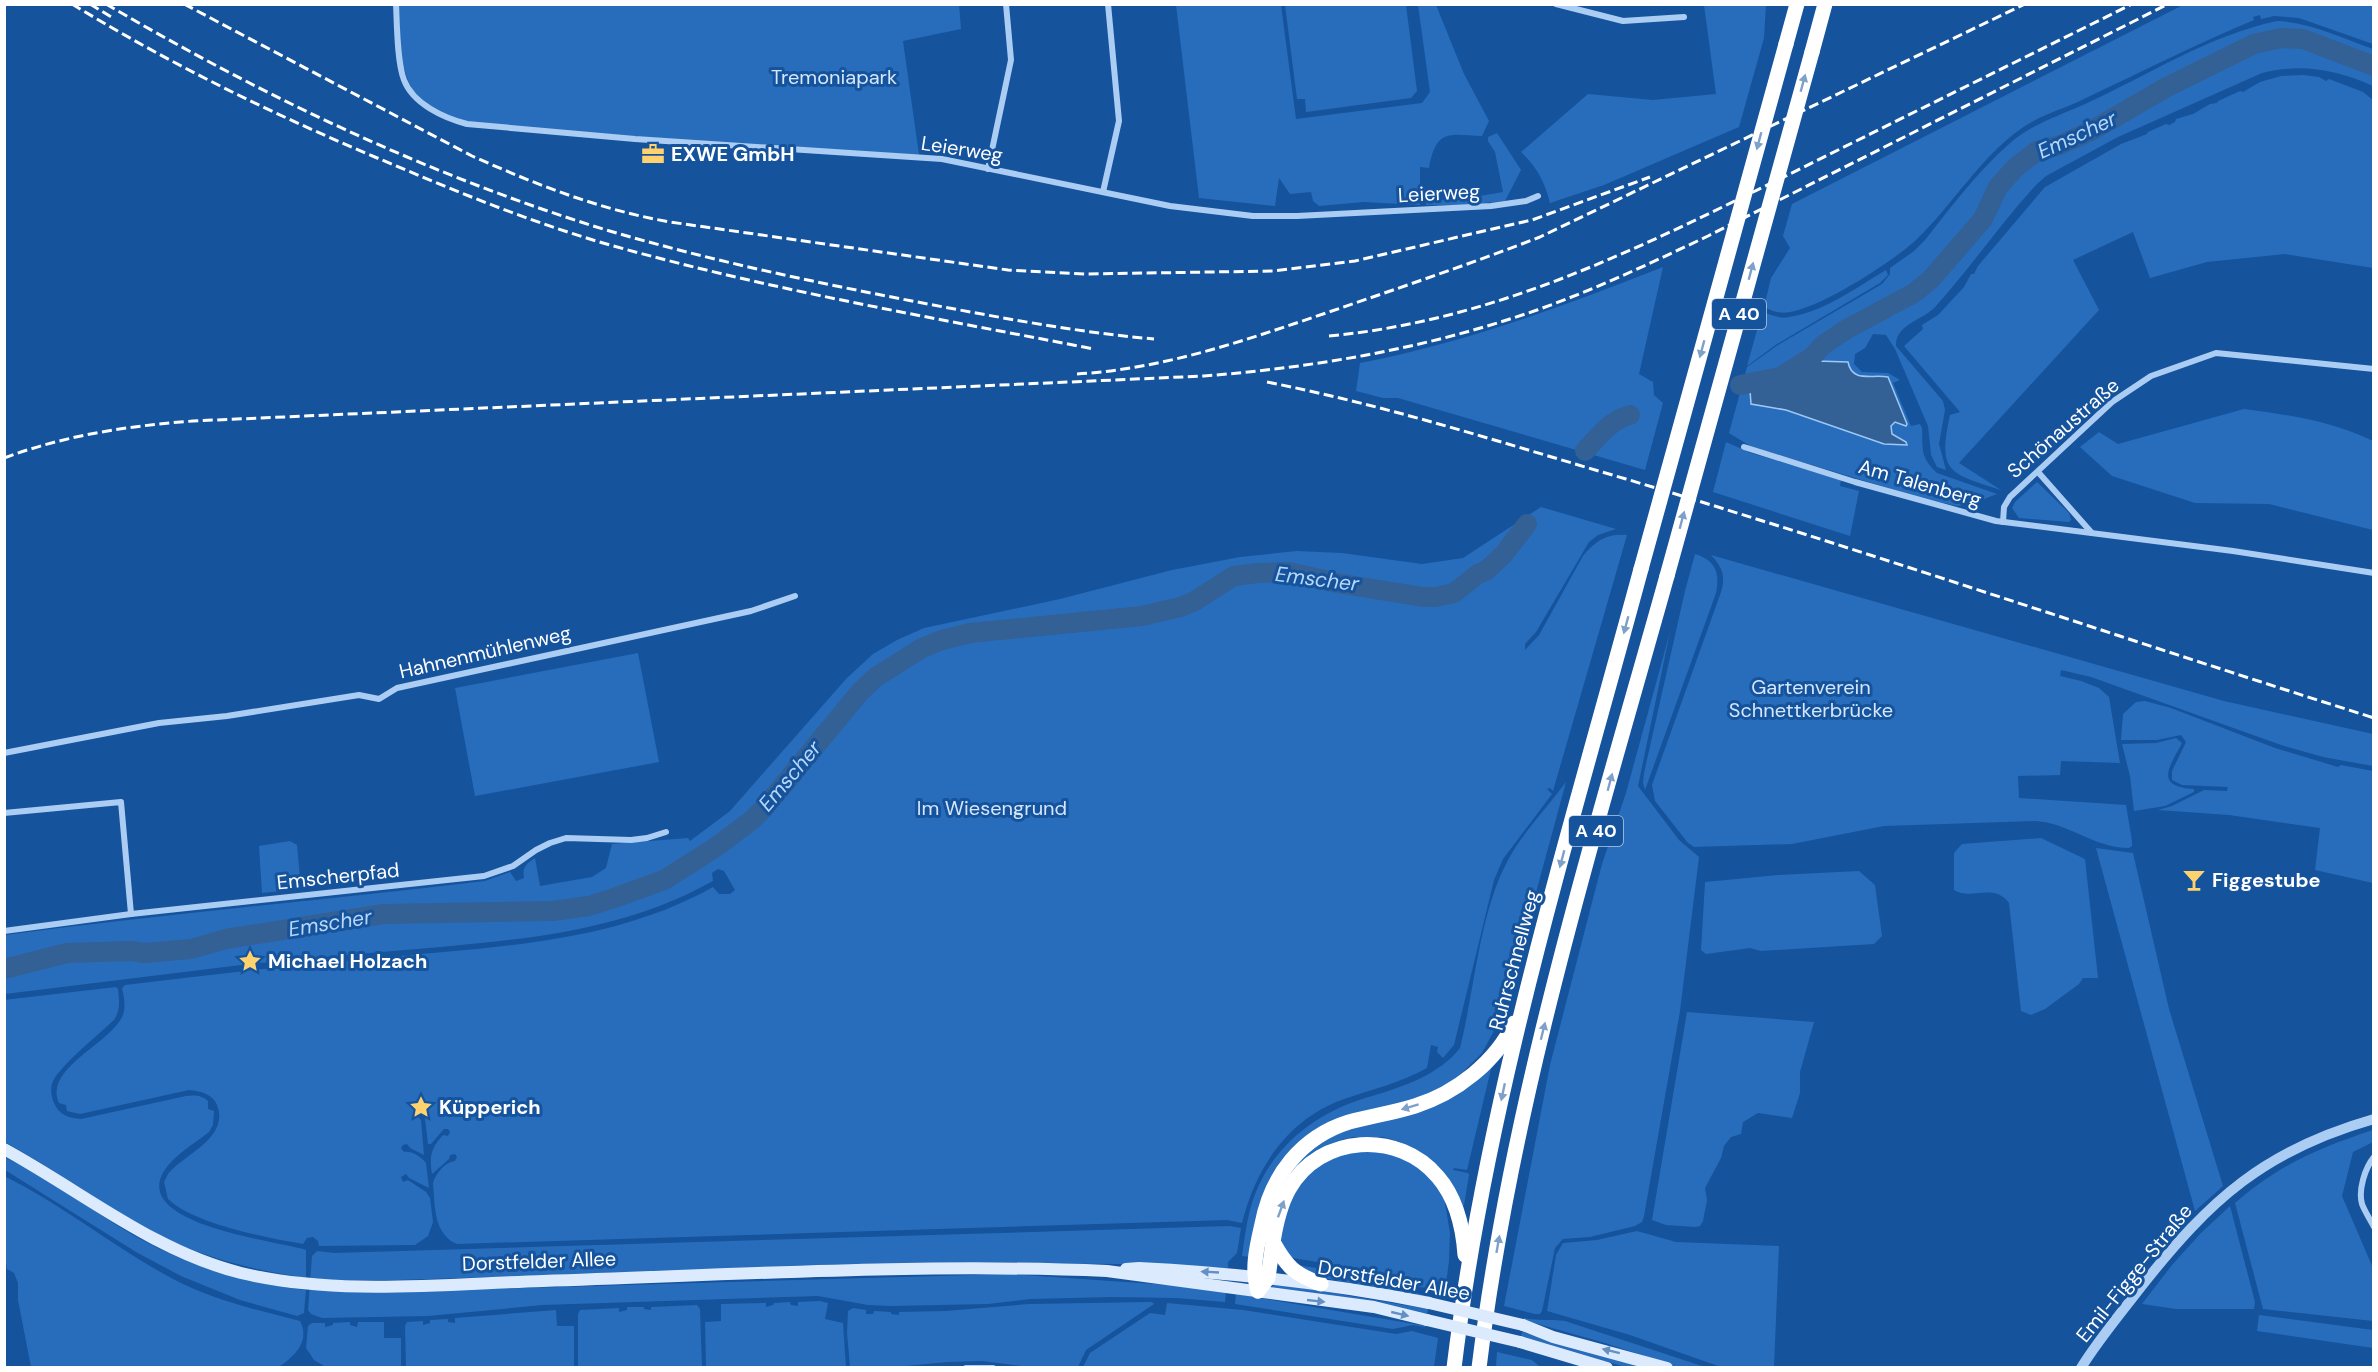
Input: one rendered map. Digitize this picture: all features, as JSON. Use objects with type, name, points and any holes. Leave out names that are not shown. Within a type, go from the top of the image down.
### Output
[{"type":"highway","name":"Ruhrschnellweg","points":[[1454,1368],[1465,1284],[1486,1172],[1527,994],[1641,569],[1797,4]]},
{"type":"highway","name":"A 40","points":[[1479,1368],[1507,1193],[1532,1077],[1666,576],[1825,4]]},
{"type":"highway","points":[[1260,1282],[1261,1227],[1268,1200],[1278,1178],[1294,1156],[1315,1138],[1329,1130],[1417,1105],[1437,1097],[1462,1082],[1476,1071],[1503,1041],[1527,994]]},
{"type":"highway","points":[[1260,1282],[1279,1214],[1289,1188],[1309,1165],[1327,1153],[1348,1145],[1369,1143],[1408,1153],[1425,1164],[1445,1186],[1454,1203],[1464,1239],[1465,1284]]},
{"type":"highway","points":[[1273,1242],[1293,1271],[1321,1284]]},
{"type":"main road","name":"Dorstfelder Allee","points":[[4,1149],[131,1226],[179,1251],[240,1272],[297,1282],[383,1286],[940,1269],[1107,1271],[1321,1284],[1429,1303],[1523,1325],[1553,1337],[1667,1368]]},
{"type":"main road","name":"Dorstfelder Allee","points":[[1260,1282],[1303,1299],[1374,1307],[1520,1342],[1606,1368]]},
{"type":"street","name":"Leierweg","points":[[396,4],[401,69],[404,79],[415,95],[447,119],[467,124],[635,139],[942,159],[1170,206],[1232,215],[1271,217],[1491,207],[1526,201],[1538,196]]},
{"type":"street","points":[[988,169],[1011,60],[1006,4]]},
{"type":"street","points":[[1103,192],[1119,121],[1108,4]]},
{"type":"street","points":[[1556,4],[1623,21],[1684,17]]},
{"type":"street","name":"Schönaustraße","points":[[2003,522],[2004,507],[2010,497],[2112,402],[2151,376],[2216,352],[2373,369]]},
{"type":"street","name":"Am Talenberg","points":[[1744,447],[1855,482],[2003,522],[2233,551],[2373,573]]},
{"type":"street","points":[[2038,472],[2092,533]]},
{"type":"street","name":"Hahnenmühlenweg","points":[[4,753],[159,723],[227,716],[358,695],[379,699],[397,688],[751,611],[795,596]]},
{"type":"street","points":[[4,813],[121,802],[131,914]]},
{"type":"street","name":"Emscherpfad","points":[[4,931],[131,914],[484,876],[513,866],[543,846],[566,838],[631,840],[666,832]]},
{"type":"street","name":"Emil-Figge-Straße","points":[[2081,1368],[2161,1262],[2223,1195],[2269,1162],[2311,1140],[2373,1119]]},
{"type":"street","points":[[2373,1157],[2367,1165],[2361,1193],[2362,1203],[2373,1227]]},
{"type":"street","points":[[966,1368],[993,1368]]},
{"type":"green space","name":"Tremoniapark","points":[[959,4],[961,29],[903,41],[919,155],[660,139],[467,123],[444,115],[427,105],[415,93],[403,64],[398,5]]},
{"type":"green space","points":[[1176,5],[1281,5],[1296,119],[1422,103],[1430,92],[1418,5],[1436,5],[1464,74],[1489,121],[1482,136],[1452,135],[1440,140],[1435,146],[1429,168],[1420,167],[1420,205],[1364,202],[1319,206],[1313,201],[1311,192],[1290,194],[1279,178],[1275,206],[1199,198]]},
{"type":"green space","points":[[1285,5],[1406,5],[1417,91],[1411,98],[1306,112],[1305,99],[1297,99]]},
{"type":"green space","points":[[1704,5],[1766,5],[1764,38],[1739,127],[1604,185],[1550,203],[1540,175],[1521,152],[1588,94],[1653,100],[1716,94]]},
{"type":"green space","points":[[2183,5],[2373,5],[2373,44],[2299,18],[2274,16],[2261,19],[2260,15],[2253,17],[2254,20],[2029,123],[1992,153],[1916,240],[1891,260],[1838,293],[1790,312],[1783,313],[1764,307],[1771,278],[1790,248],[1783,236],[1792,204]]},
{"type":"green space","points":[[2277,21],[2314,27],[2373,49],[2373,86],[2332,72],[2305,68],[2276,70],[2262,73],[2118,137],[2046,176],[2023,200],[1936,306],[1900,332],[1896,346],[1943,401],[1945,410],[1939,444],[1946,470],[1937,467],[1931,455],[1928,426],[1895,349],[1886,335],[1873,334],[1865,348],[1855,354],[1854,364],[1862,372],[1888,373],[1900,380],[1893,383],[1911,426],[1920,424],[1922,428],[1925,458],[1937,473],[1997,494],[1971,504],[1957,506],[1918,497],[1752,447],[1729,433],[1747,367],[1778,345],[1882,284],[1890,274],[1890,268],[1925,240],[1975,178],[2018,137],[2036,126],[2109,93],[2202,46],[2226,36]]},
{"type":"green space","points":[[2281,76],[2319,77],[2326,81],[2329,79],[2363,92],[2373,100],[2373,268],[2285,254],[2207,262],[2150,278],[2133,232],[2073,260],[2099,310],[1959,463],[2001,490],[1970,479],[1952,468],[1947,460],[1945,449],[1946,434],[1950,415],[1960,412],[1904,346],[1923,329],[1922,325],[1938,315],[1964,287],[1971,274],[1974,274],[1978,266],[2045,187],[2121,144],[2166,124],[2169,125],[2176,119],[2193,114],[2240,91],[2243,92],[2260,82]]},
{"type":"green space","points":[[1497,133],[1521,170],[1505,201],[1463,205],[1426,205],[1426,201],[1456,199],[1457,195],[1464,191],[1469,191],[1474,197],[1503,192],[1495,152],[1488,141],[1488,137]]},
{"type":"green space","points":[[1663,267],[1639,374],[1653,382],[1654,395],[1663,403],[1645,470],[1398,398],[1383,398],[1356,391],[1360,363],[1438,345],[1514,322]]},
{"type":"green space","points":[[1886,270],[1888,275],[1880,283],[1777,344],[1747,366],[1762,312],[1786,317],[1815,310],[1840,298]]},
{"type":"green space","points":[[2244,409],[2294,416],[2342,428],[2373,441],[2373,530],[2269,504],[2195,503],[2112,476],[2080,447],[2099,432],[2118,444]]},
{"type":"green space","points":[[1726,442],[1751,453],[1841,480],[1840,486],[1859,491],[1850,536],[1713,492]]},
{"type":"green space","points":[[2037,482],[2069,513],[2071,520],[2069,522],[2019,518],[2012,508],[2015,502]]},
{"type":"green space","name":"Im Wiesengrund","points":[[1541,507],[1616,529],[1598,535],[1589,542],[1536,632],[1525,644],[1525,650],[1539,635],[1583,556],[1597,542],[1607,537],[1627,535],[1553,791],[1550,788],[1547,789],[1552,794],[1503,859],[1494,880],[1454,1045],[1443,1058],[1437,1052],[1438,1047],[1431,1045],[1427,1068],[1397,1082],[1344,1099],[1306,1119],[1277,1147],[1266,1164],[1248,1202],[1242,1223],[1227,1220],[457,1244],[443,1233],[439,1226],[433,1183],[441,1169],[455,1161],[457,1157],[455,1154],[450,1155],[449,1159],[432,1174],[433,1149],[443,1135],[448,1136],[450,1132],[444,1129],[431,1144],[428,1144],[425,1119],[428,1112],[423,1107],[417,1109],[416,1114],[421,1120],[424,1155],[407,1144],[401,1148],[404,1152],[416,1154],[426,1163],[429,1188],[409,1178],[406,1174],[401,1177],[403,1182],[408,1180],[426,1192],[430,1198],[433,1222],[428,1236],[415,1245],[319,1246],[318,1241],[313,1237],[307,1238],[303,1244],[232,1229],[195,1216],[168,1199],[164,1182],[168,1174],[203,1144],[217,1127],[219,1117],[217,1105],[202,1092],[189,1090],[80,1114],[67,1111],[66,1105],[59,1103],[57,1090],[69,1067],[106,1036],[123,1015],[125,1005],[122,988],[125,985],[283,967],[507,946],[592,932],[634,921],[674,906],[713,887],[719,894],[730,894],[735,890],[724,871],[718,869],[712,873],[713,881],[648,910],[614,921],[547,935],[477,944],[260,963],[259,958],[249,959],[249,964],[5,994],[5,935],[485,881],[510,872],[516,881],[524,878],[525,866],[535,858],[540,886],[592,877],[606,868],[612,844],[688,838],[690,841],[730,811],[846,679],[873,654],[924,628],[1060,599],[1172,570],[1240,557],[1297,551],[1342,553],[1422,564],[1463,558]]},
{"type":"green space","points":[[1695,554],[1708,560],[1715,569],[1716,593],[1645,790],[1644,773]]},
{"type":"green space","name":"Gartenverein Schnettkerbrücke","points":[[1711,555],[2224,701],[2373,734],[2373,766],[2323,757],[2281,745],[2091,677],[2061,670],[2060,676],[2099,688],[2109,697],[2120,763],[2061,761],[2060,775],[2018,776],[2019,798],[2126,805],[2132,841],[2132,846],[2129,848],[2104,844],[2060,826],[2036,821],[1884,826],[1792,844],[1694,847],[1688,843],[1655,801],[1652,785],[1721,592],[1722,572]]},
{"type":"green space","points":[[1670,632],[1638,786],[1679,840],[1699,857],[1680,1011],[1644,1216],[1642,1222],[1635,1226],[1590,1237],[1563,1239],[1555,1248],[1542,1311],[1540,1314],[1535,1314],[1504,1306],[1550,1065],[1602,864],[1626,793]]},
{"type":"green space","points":[[638,653],[659,762],[475,796],[455,688]]},
{"type":"green space","points":[[2145,701],[2171,708],[2275,748],[2338,767],[2341,765],[2373,771],[2373,883],[2315,870],[2320,828],[2229,815],[2158,810],[2172,806],[2204,790],[2227,791],[2228,787],[2182,785],[2172,780],[2172,771],[2186,742],[2181,735],[2157,740],[2121,740],[2123,714],[2136,702]]},
{"type":"green space","points":[[2176,738],[2182,743],[2170,768],[2169,780],[2181,787],[2194,789],[2194,792],[2165,806],[2134,811],[2130,776],[2122,744],[2156,743]]},
{"type":"green space","points":[[1566,782],[1503,1014],[1482,1053],[1456,1079],[1442,1089],[1294,1148],[1249,1257],[1242,1256],[1245,1233],[1257,1189],[1280,1152],[1295,1136],[1331,1112],[1432,1072],[1460,1048],[1484,927],[1498,881],[1521,840]]},
{"type":"green space","points":[[2041,838],[2085,859],[2098,978],[2083,978],[2079,984],[2045,1009],[2031,1015],[2021,1011],[2009,903],[1996,894],[1968,894],[1954,890],[1954,853],[1962,844]]},
{"type":"green space","points":[[290,841],[297,845],[301,889],[262,893],[259,846]]},
{"type":"green space","points":[[2096,848],[2133,853],[2169,1009],[2223,1186],[2195,1211]]},
{"type":"green space","points":[[1859,871],[1875,885],[1882,936],[1874,944],[1761,951],[1750,948],[1706,954],[1701,950],[1705,882]]},
{"type":"green space","points":[[116,987],[119,1005],[114,1020],[72,1058],[53,1081],[52,1095],[56,1107],[65,1115],[81,1119],[186,1096],[198,1096],[208,1101],[208,1109],[214,1111],[213,1125],[209,1132],[168,1165],[159,1190],[168,1205],[187,1217],[240,1235],[306,1250],[306,1278],[241,1265],[178,1244],[133,1222],[5,1142],[4,1000]]},
{"type":"green space","points":[[1687,1012],[1814,1022],[1800,1072],[1800,1093],[1792,1118],[1758,1113],[1743,1122],[1741,1134],[1731,1137],[1724,1146],[1721,1158],[1705,1188],[1707,1200],[1703,1221],[1700,1226],[1695,1227],[1666,1225],[1652,1220]]},
{"type":"green space","points":[[1491,1069],[1467,1170],[1454,1168],[1453,1170],[1469,1175],[1464,1205],[1461,1207],[1416,1151],[1400,1142],[1384,1137],[1353,1137],[1337,1141],[1305,1161],[1266,1259],[1262,1258],[1269,1221],[1290,1170],[1320,1142]]},
{"type":"green space","points":[[2373,1130],[2373,1142],[2353,1152],[2342,1196],[2373,1268],[2373,1321],[2263,1309],[2235,1203],[2267,1178],[2300,1159]]},
{"type":"green space","points":[[1356,1148],[1402,1155],[1439,1184],[1450,1233],[1445,1292],[1420,1287],[1396,1275],[1287,1257],[1281,1244],[1280,1227],[1299,1183],[1316,1166]]},
{"type":"green space","points":[[4,1157],[50,1182],[123,1229],[166,1252],[234,1277],[306,1290],[304,1313],[297,1316],[240,1300],[181,1276],[136,1252],[5,1170]]},
{"type":"green space","points":[[4,1176],[26,1187],[173,1279],[219,1299],[300,1321],[303,1336],[299,1349],[277,1368],[31,1367],[18,1300],[18,1283],[14,1273],[7,1269],[5,1257]]},
{"type":"green space","points":[[2230,1206],[2255,1302],[2254,1309],[2176,1309],[2142,1304],[2172,1265]]},
{"type":"green space","points":[[1230,1226],[1241,1228],[1237,1253],[1228,1262],[1228,1268],[1126,1264],[941,1263],[396,1280],[324,1280],[383,1292],[1010,1274],[1169,1285],[1226,1292],[1225,1302],[1177,1298],[1112,1297],[1030,1299],[988,1304],[890,1306],[868,1305],[818,1296],[543,1305],[428,1316],[322,1318],[311,1314],[308,1310],[312,1256],[317,1251],[334,1253]]},
{"type":"green space","points":[[1637,1231],[1676,1242],[1779,1246],[1774,1367],[1721,1367],[1630,1335],[1547,1311],[1556,1255],[1563,1243],[1597,1240]]},
{"type":"green space","points":[[1297,1265],[1387,1279],[1403,1284],[1430,1298],[1313,1276]]},
{"type":"green space","points":[[1273,1283],[1428,1309],[1427,1314],[1272,1288]]},
{"type":"green space","points":[[1236,1294],[1426,1326],[1413,1325],[1393,1329],[1235,1304]]},
{"type":"green space","points":[[790,1302],[791,1305],[798,1306],[798,1302],[828,1303],[825,1319],[843,1323],[846,1367],[706,1367],[705,1322],[721,1321],[721,1304],[766,1303],[766,1307],[774,1303]]},
{"type":"green space","points":[[1152,1302],[1154,1304],[1086,1350],[1078,1367],[1031,1367],[982,1361],[895,1367],[850,1367],[848,1311],[853,1308],[866,1310],[866,1314],[873,1314],[874,1311],[899,1315],[899,1312],[946,1311],[1029,1304]]},
{"type":"green space","points":[[1167,1303],[1243,1310],[1396,1334],[1412,1331],[1438,1338],[1434,1367],[1083,1367],[1090,1353],[1150,1313],[1165,1315]]},
{"type":"green space","points":[[697,1305],[700,1309],[702,1367],[578,1367],[578,1314],[580,1310],[619,1308],[619,1312],[627,1310],[627,1307],[644,1307],[644,1309],[651,1310],[651,1307]]},
{"type":"green space","points":[[556,1310],[557,1326],[574,1326],[574,1367],[406,1367],[405,1326],[407,1322],[423,1321],[423,1325],[430,1323],[430,1320],[448,1319],[448,1322],[455,1323],[455,1318]]},
{"type":"green space","points":[[2259,1315],[2373,1330],[2373,1348],[2257,1331]]},
{"type":"green space","points":[[1524,1318],[1565,1321],[1705,1367],[1678,1367],[1524,1320]]},
{"type":"green space","points":[[350,1322],[350,1325],[357,1327],[358,1322],[384,1322],[384,1338],[401,1338],[401,1367],[326,1367],[314,1360],[306,1348],[308,1326],[312,1323],[325,1323],[325,1327],[333,1323]]},
{"type":"green space","points":[[1522,1332],[1654,1367],[1625,1367],[1521,1336]]},
{"type":"green space","points":[[1497,1352],[1532,1360],[1540,1367],[1496,1367]]},
{"type":"shaded area","points":[[1816,361],[1848,362],[1850,369],[1858,375],[1888,377],[1907,424],[1906,426],[1895,422],[1891,426],[1892,434],[1906,442],[1907,445],[1884,444],[1786,410],[1751,404],[1750,390],[1794,377]]},
{"type":"waterway","name":"Emscher","points":[[1740,385],[1780,377],[1812,357],[1823,345],[1847,329],[1914,293],[1931,279],[1983,219],[1998,187],[2016,167],[2037,151],[2060,145],[2091,131],[2167,87],[2254,44],[2281,38],[2303,39],[2374,66]]},
{"type":"waterway","name":"Emscher","points":[[1585,451],[1610,425],[1630,415]]},
{"type":"waterway","name":"Emscher","points":[[4,969],[67,953],[131,951],[145,953],[191,949],[226,939],[383,914],[552,911],[589,906],[664,880],[716,847],[752,820],[860,692],[876,677],[922,648],[970,633],[1142,616],[1193,602],[1234,576],[1258,573],[1288,572],[1337,583],[1435,597],[1454,593],[1478,574],[1487,570],[1503,555],[1527,524]]},
{"type":"railway","points":[[72,4],[150,49],[270,110],[420,176],[550,226],[603,243],[786,288],[1094,349]]},
{"type":"railway","points":[[90,4],[113,18]]},
{"type":"railway","points":[[106,4],[225,70],[348,131],[474,184],[603,229],[718,260],[873,293],[1033,323],[1154,339]]},
{"type":"railway","points":[[184,4],[472,156],[521,177],[594,203],[670,222],[1008,270],[1085,274],[1273,271],[1355,261],[1532,220],[1650,177]]},
{"type":"railway","points":[[1077,374],[1173,360],[1236,343],[1408,285],[1540,237],[2025,4]]},
{"type":"railway","points":[[1329,336],[1393,327],[1454,314],[1514,296],[1573,274],[1688,224],[2132,4]]},
{"type":"railway","points":[[4,458],[51,443],[97,433],[193,421],[1204,376],[1289,367],[1372,354],[1455,335],[1537,310],[1644,266],[2168,4]]},
{"type":"railway","points":[[1267,382],[1403,414],[1626,479],[2374,718]]},
{"type":"place","name":"EXWE GmbH","points":[[653,154]]},
{"type":"place","name":"Figgestube","points":[[2194,880]]},
{"type":"place","name":"Michael Holzach","points":[[250,961]]},
{"type":"place","name":"Küpperich","points":[[421,1107]]}]
